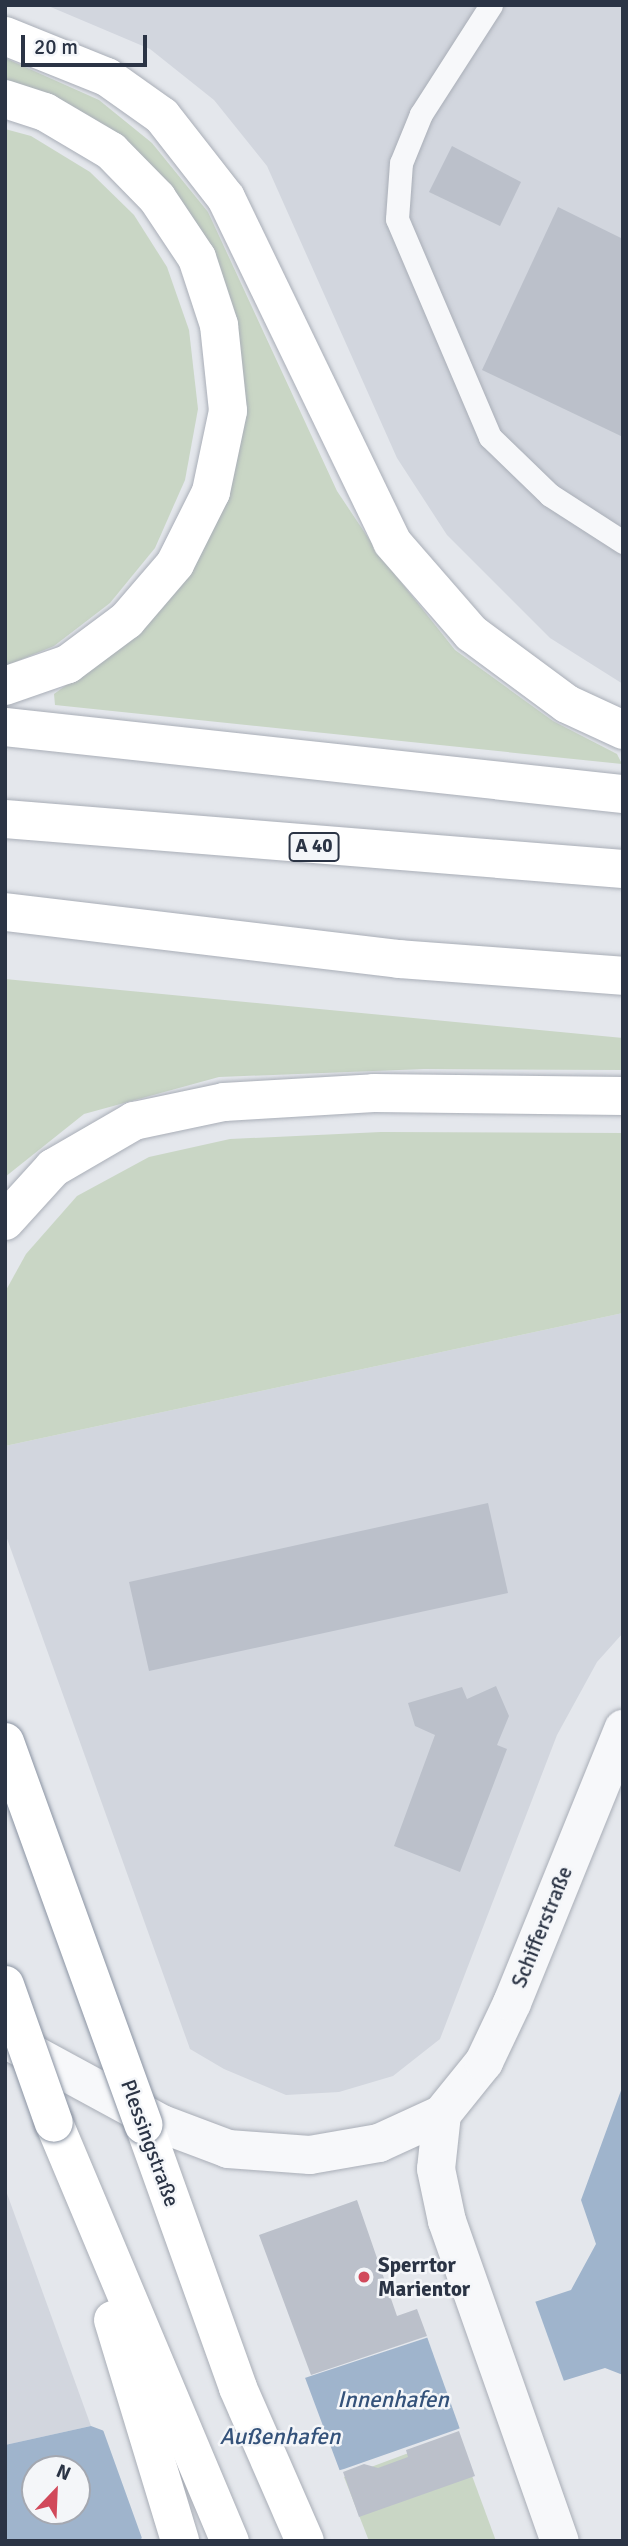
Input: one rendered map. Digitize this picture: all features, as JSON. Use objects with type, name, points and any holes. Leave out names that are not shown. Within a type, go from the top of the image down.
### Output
[{"type":"highway","points":[[5,36],[107,77],[162,116],[226,198],[392,542],[471,633],[568,704],[623,730]]},
{"type":"highway","points":[[5,99],[45,112],[111,151],[157,198],[197,258],[219,326],[228,411],[211,492],[175,564],[127,620],[68,664],[5,686]]},
{"type":"highway","points":[[5,727],[623,794]]},
{"type":"highway","name":"A 40","points":[[5,819],[623,869]]},
{"type":"highway","points":[[5,912],[400,959],[623,976]]},
{"type":"highway","points":[[5,1221],[53,1168],[134,1121],[224,1102],[374,1093],[623,1096]]},
{"type":"highway","name":"Plessingstraße","points":[[5,1742],[238,2388],[305,2541]]},
{"type":"highway","points":[[5,1985],[54,2123],[180,2541]]},
{"type":"highway","points":[[54,2123],[230,2541]]},
{"type":"street","name":"Schifferstraße","points":[[442,2114],[484,2062],[512,2003],[623,1729]]},
{"type":"street","points":[[5,2039],[162,2124],[228,2149],[310,2155],[379,2143],[442,2114]]},
{"type":"street","points":[[442,2114],[436,2169],[453,2238],[560,2541]]},
{"type":"lane","points":[[491,5],[421,114],[401,163],[397,219],[490,437],[550,495],[623,542]]},
{"type":"shaded area","points":[[46,5],[623,5],[623,684],[550,638],[447,535],[397,458],[267,166],[214,100],[150,49]]},
{"type":"shaded area","points":[[623,1313],[623,1633],[597,1662],[557,1735],[440,2039],[393,2076],[339,2092],[286,2095],[224,2069],[190,2049],[5,1533],[5,1446]]},
{"type":"shaded area","points":[[5,2188],[91,2426],[5,2445]]},
{"type":"green space","points":[[5,58],[99,100],[152,143],[208,212],[337,491],[381,557],[455,650],[553,721],[617,754],[622,764],[55,705],[54,694],[76,678],[227,498],[213,251],[5,82]]},
{"type":"green space","points":[[5,129],[31,136],[90,172],[134,215],[167,267],[189,330],[198,409],[185,480],[155,548],[110,603],[54,646],[5,666]]},
{"type":"green space","points":[[5,979],[623,1038],[623,1070],[424,1069],[219,1077],[84,1114],[5,1177]]},
{"type":"green space","points":[[381,1132],[623,1133],[623,1313],[5,1446],[5,1292],[26,1254],[77,1196],[149,1157],[230,1139]]},
{"type":"green space","points":[[457,2435],[496,2541],[369,2541],[344,2477]]},
{"type":"water","name":"Innenhafen","points":[[623,2085],[623,2375],[605,2368],[563,2381],[458,2429],[344,2469],[151,2521],[140,2541],[5,2541],[5,2445],[91,2426],[123,2438],[571,2290],[596,2244],[581,2200]]},
{"type":"pier","points":[[534,2298],[565,2384],[461,2432],[426,2334]]},
{"type":"pier","name":"Außenhafen","points":[[304,2375],[341,2474],[153,2524],[143,2541],[102,2427],[123,2435]]},
{"type":"building","points":[[452,146],[521,182],[500,226],[429,192]]},
{"type":"building","points":[[558,207],[623,239],[623,437],[482,370]]},
{"type":"building","points":[[488,1503],[508,1593],[149,1671],[129,1582]]},
{"type":"building","points":[[496,1686],[509,1716],[497,1745],[507,1749],[460,1872],[394,1846],[435,1735],[415,1726],[408,1703],[462,1687],[467,1699]]},
{"type":"building","name":"Sperrtor Marientor","points":[[357,2200],[397,2316],[417,2309],[427,2336],[311,2375],[259,2235]]},
{"type":"building","points":[[459,2431],[475,2476],[359,2517],[343,2472],[364,2464],[378,2468],[408,2457],[406,2450]]},
{"type":"place","name":"Sperrtor Marientor","points":[[364,2277]]}]
